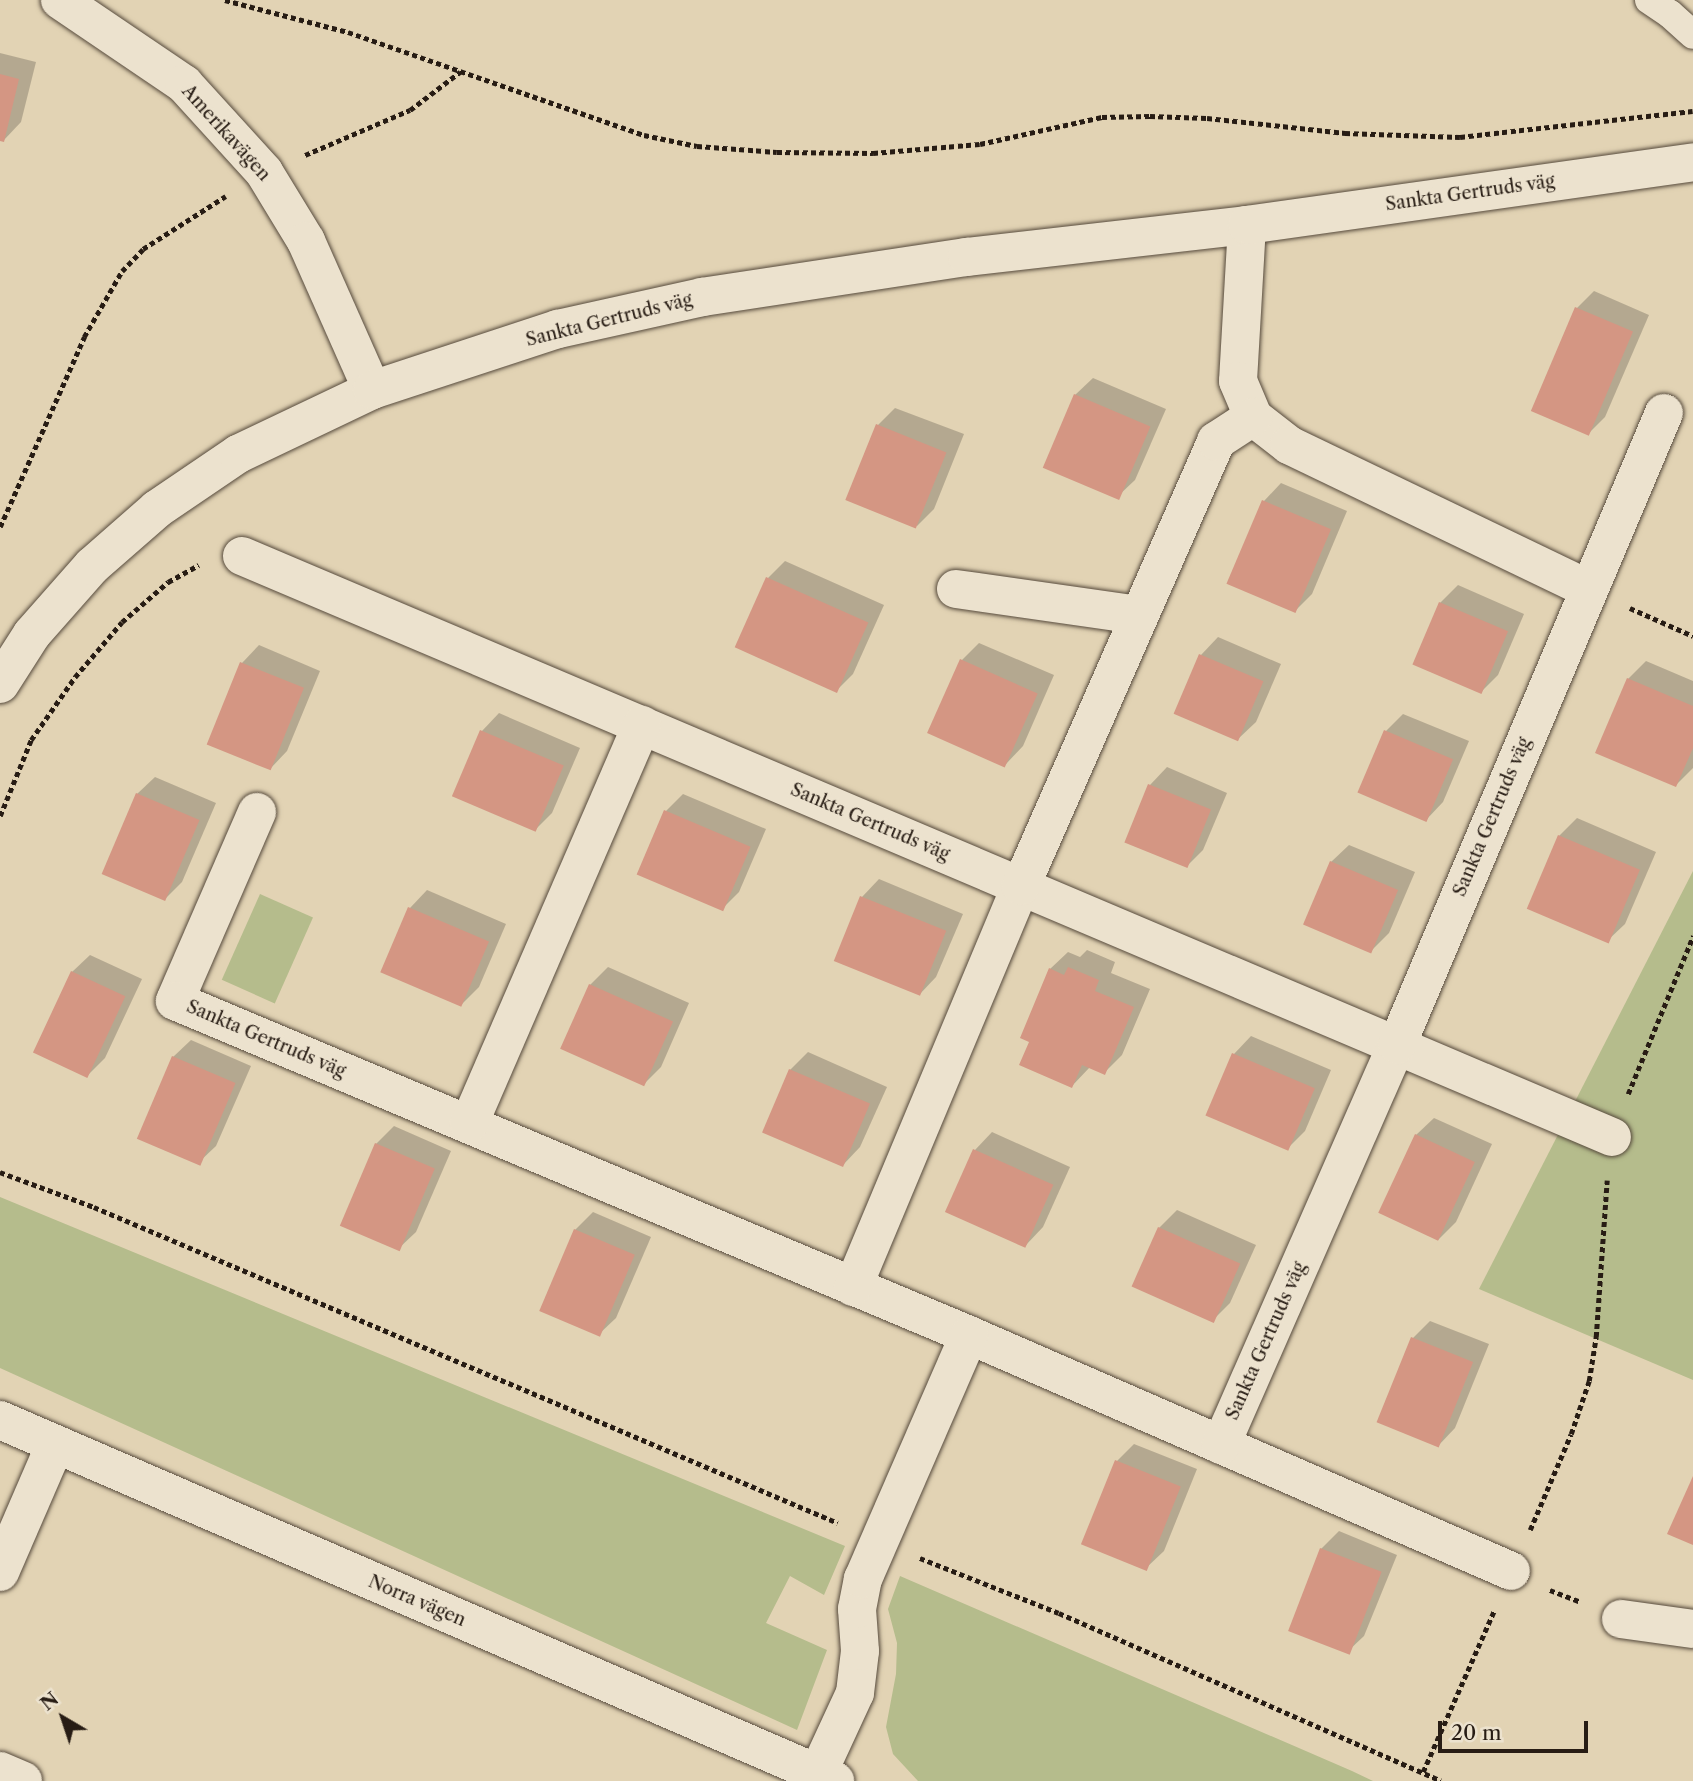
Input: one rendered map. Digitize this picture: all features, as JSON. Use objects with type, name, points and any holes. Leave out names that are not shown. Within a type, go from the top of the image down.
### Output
[{"type":"street","name":"Amerikavägen","points":[[60,0],[184,84],[264,172],[306,241],[372,390]]},
{"type":"street","name":"Sankta Gertruds väg","points":[[0,684],[32,634],[92,566],[157,509],[238,454],[372,390],[558,329],[702,297],[967,257],[1247,225],[1693,162]]},
{"type":"street","points":[[1247,225],[1238,382],[1253,417],[1289,445],[1588,590]]},
{"type":"street","name":"Sankta Gertruds väg","points":[[1221,1445],[1397,1045],[1664,413]]},
{"type":"street","points":[[853,1286],[1021,886],[1216,442],[1253,417]]},
{"type":"street","name":"Sankta Gertruds väg","points":[[242,556],[1612,1138]]},
{"type":"street","points":[[956,589],[1139,615]]},
{"type":"street","points":[[469,1124],[642,725]]},
{"type":"street","name":"Sankta Gertruds väg","points":[[257,812],[175,1000],[969,1335],[1511,1572]]},
{"type":"street","points":[[827,1777],[855,1693],[860,1651],[857,1609],[863,1579],[969,1335]]},
{"type":"street","name":"Norra vägen","points":[[0,1420],[827,1777]]},
{"type":"street","points":[[0,1572],[55,1445]]},
{"type":"street","points":[[1621,1619],[1693,1629]]},
{"type":"street","points":[[0,1771],[23,1781]]},
{"type":"lane","points":[[1649,0],[1670,14],[1693,35]]},
{"type":"path","points":[[225,0],[348,32],[644,135],[697,146],[776,152],[873,153],[980,144],[1102,117],[1207,118],[1345,133],[1460,137],[1693,111]]},
{"type":"path","points":[[0,527],[84,337],[122,271],[143,249],[264,172],[410,110],[460,72]]},
{"type":"path","points":[[0,816],[31,740],[75,677],[122,622],[168,582],[202,563],[242,556]]},
{"type":"path","points":[[1588,590],[1693,636]]},
{"type":"path","points":[[1423,1772],[1571,1434],[1589,1381],[1596,1337],[1603,1211],[1612,1138],[1693,936]]},
{"type":"path","points":[[0,1172],[94,1207],[879,1541],[1059,1613],[1441,1781]]},
{"type":"path","points":[[1511,1572],[1621,1619]]},
{"type":"green space","points":[[1693,871],[1693,1380],[1479,1289]]},
{"type":"green space","points":[[260,894],[313,918],[275,1003],[222,980]]},
{"type":"green space","points":[[0,1197],[845,1546],[824,1595],[790,1576],[766,1623],[827,1650],[797,1730],[0,1368]]},
{"type":"green space","points":[[900,1576],[1373,1781],[918,1781],[893,1754],[886,1727],[896,1674],[897,1643],[888,1609]]},
{"type":"building","points":[[0,74],[19,79],[4,142],[0,141]]},
{"type":"building","points":[[1575,307],[1633,332],[1589,436],[1531,411]]},
{"type":"building","points":[[1074,394],[1150,426],[1119,500],[1043,468]]},
{"type":"building","points":[[876,424],[946,452],[916,528],[845,500]]},
{"type":"building","points":[[1262,500],[1331,529],[1295,613],[1226,584]]},
{"type":"building","points":[[766,577],[868,623],[837,693],[735,647]]},
{"type":"building","points":[[1439,602],[1508,631],[1481,694],[1412,665]]},
{"type":"building","points":[[1199,654],[1263,681],[1238,741],[1174,714]]},
{"type":"building","points":[[960,659],[1038,694],[1005,768],[927,733]]},
{"type":"building","points":[[240,662],[304,688],[271,770],[207,745]]},
{"type":"building","points":[[1627,678],[1693,706],[1693,748],[1676,787],[1595,753]]},
{"type":"building","points":[[480,730],[564,766],[536,832],[452,796]]},
{"type":"building","points":[[1384,730],[1453,759],[1426,822],[1357,793]]},
{"type":"building","points":[[1148,784],[1211,809],[1187,868],[1124,842]]},
{"type":"building","points":[[136,793],[200,820],[165,901],[102,874]]},
{"type":"building","points":[[664,810],[751,847],[723,911],[637,874]]},
{"type":"building","points":[[1558,835],[1640,870],[1609,943],[1527,909]]},
{"type":"building","points":[[1330,861],[1398,890],[1371,953],[1303,925]]},
{"type":"building","points":[[860,896],[946,931],[920,996],[834,961]]},
{"type":"building","points":[[408,907],[489,941],[461,1007],[380,972]]},
{"type":"building","points":[[1068,967],[1099,980],[1095,991],[1134,1007],[1105,1075],[1082,1065],[1072,1088],[1019,1065],[1029,1042],[1020,1038],[1049,968],[1064,975]]},
{"type":"building","points":[[71,971],[125,996],[87,1078],[33,1053]]},
{"type":"building","points":[[589,984],[673,1021],[644,1086],[560,1049]]},
{"type":"building","points":[[1232,1053],[1315,1088],[1288,1151],[1205,1116]]},
{"type":"building","points":[[172,1056],[236,1083],[200,1166],[137,1139]]},
{"type":"building","points":[[789,1069],[870,1103],[843,1167],[762,1133]]},
{"type":"building","points":[[1415,1134],[1475,1162],[1438,1241],[1378,1213]]},
{"type":"building","points":[[375,1143],[435,1168],[400,1251],[340,1226]]},
{"type":"building","points":[[973,1149],[1053,1185],[1025,1248],[945,1212]]},
{"type":"building","points":[[1158,1227],[1240,1264],[1214,1323],[1132,1286]]},
{"type":"building","points":[[574,1229],[635,1255],[600,1337],[539,1311]]},
{"type":"building","points":[[1411,1337],[1473,1362],[1439,1447],[1377,1422]]},
{"type":"building","points":[[1115,1460],[1181,1487],[1147,1571],[1081,1544]]},
{"type":"building","points":[[1693,1476],[1693,1545],[1667,1534]]},
{"type":"building","points":[[1320,1548],[1382,1572],[1350,1655],[1288,1631]]}]
